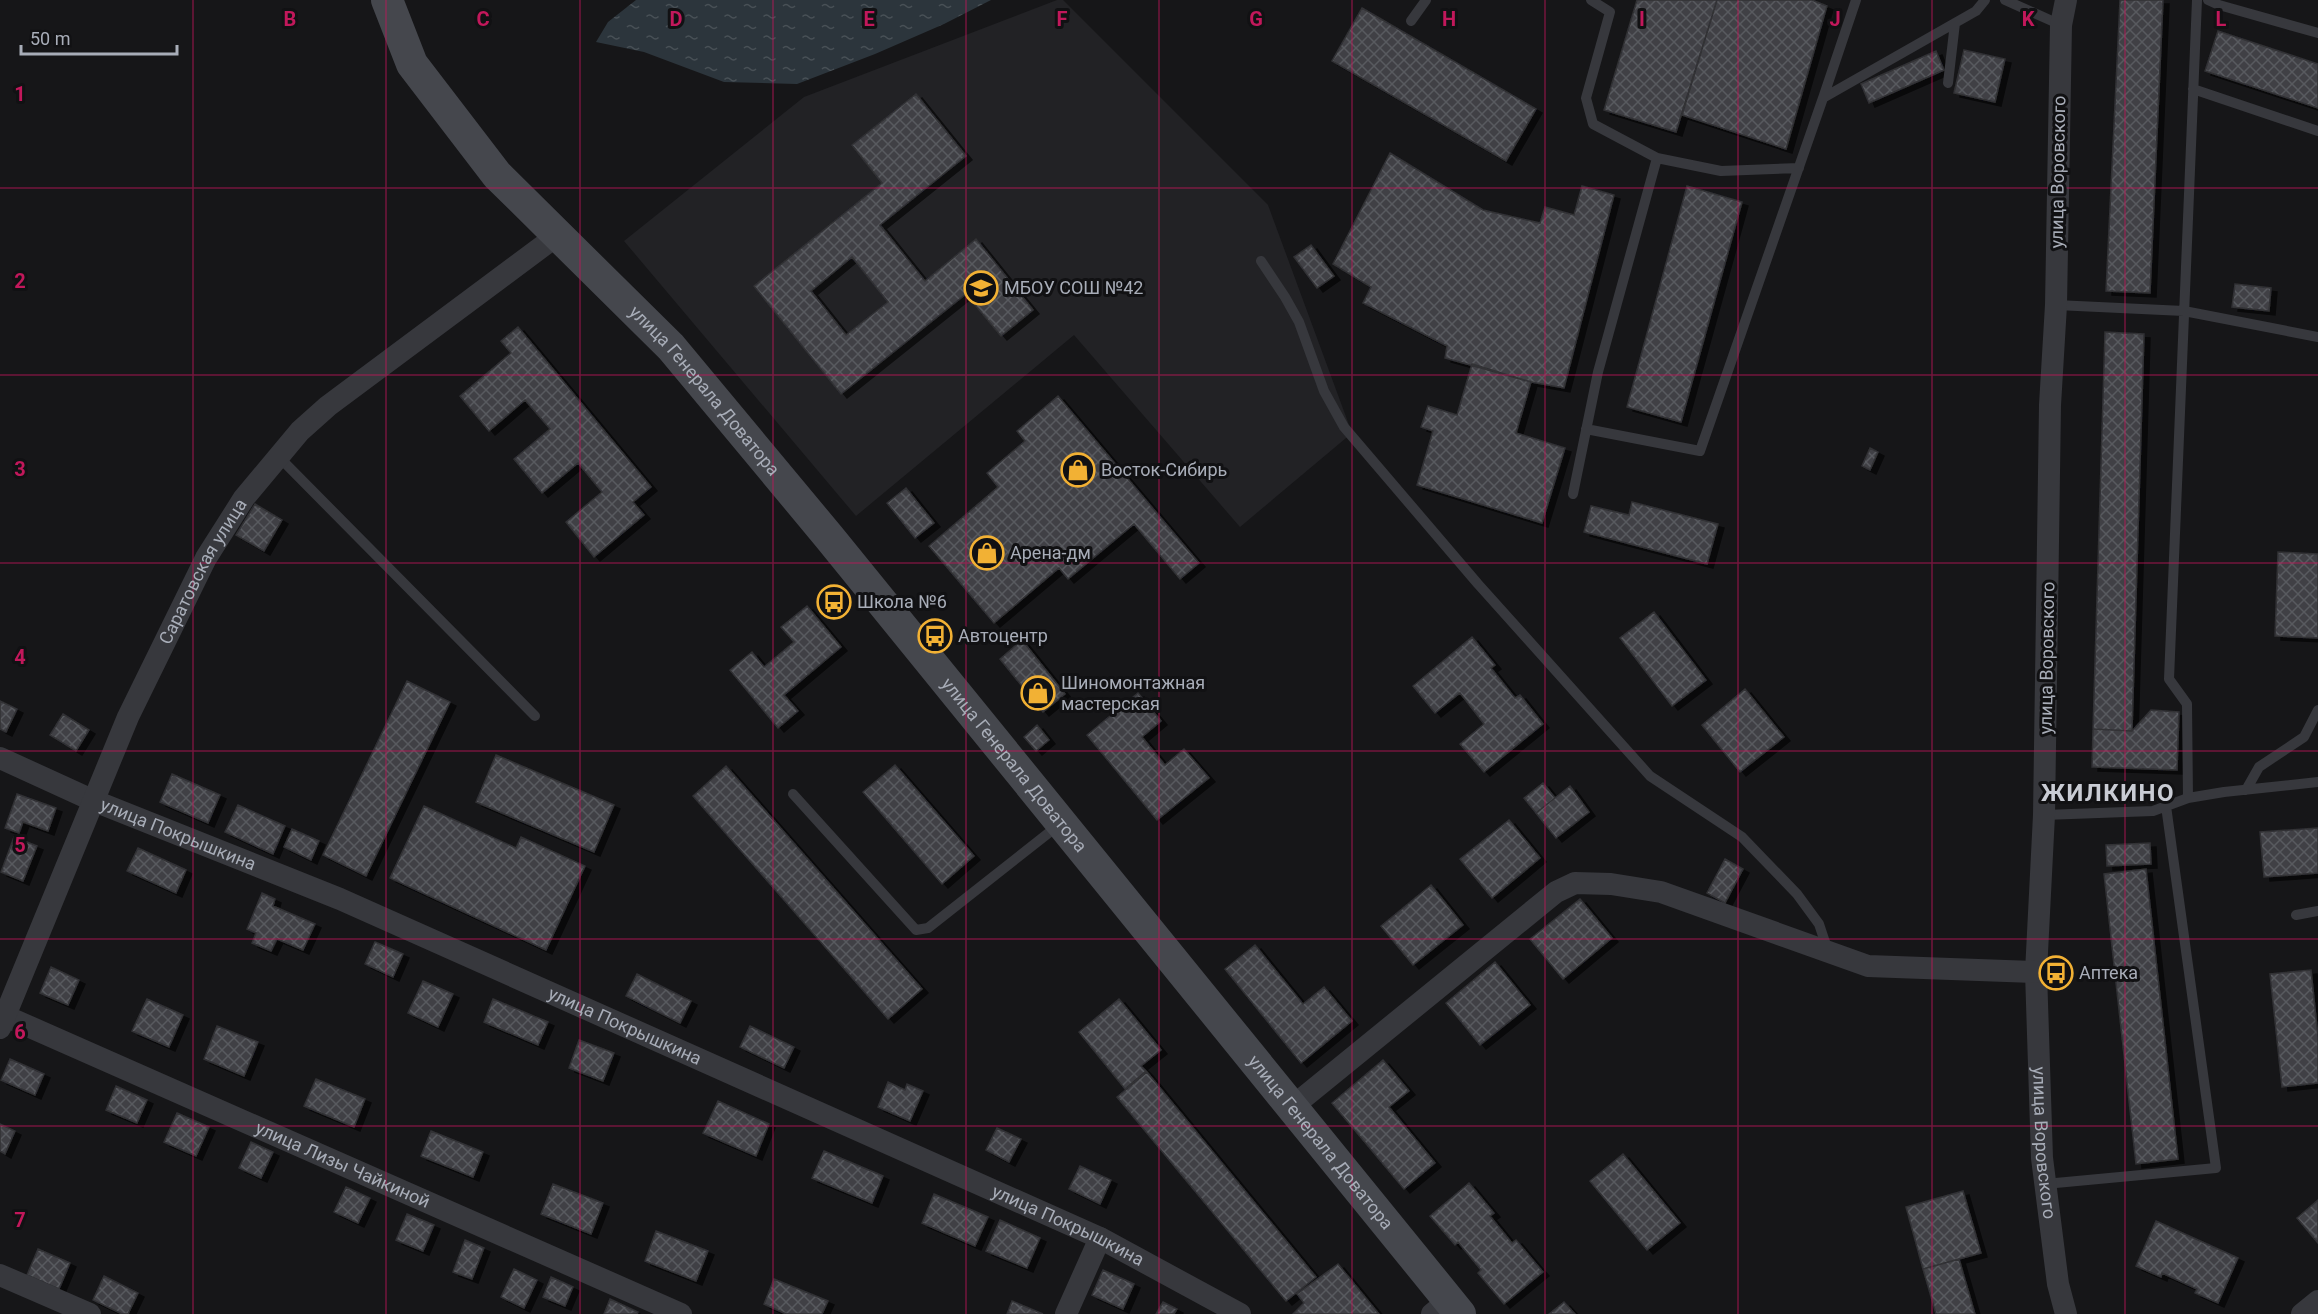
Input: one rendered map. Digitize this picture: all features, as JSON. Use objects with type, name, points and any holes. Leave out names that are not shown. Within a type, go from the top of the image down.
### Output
[{"type":"street","name":"улица Генерала Доватора","points":[[387,0],[412,64],[497,175],[559,234],[670,347],[829,537],[1292,1107],[1447,1309]]},
{"type":"street","name":"улица Воровского","points":[[2066,0],[2061,25],[2056,305],[2050,405],[2044,815],[2036,972],[2042,1158],[2058,1284],[2066,1314]]},
{"type":"street","name":"Саратовская улица","points":[[2,1022],[128,717],[206,558],[244,498],[300,431],[328,406],[559,234]]},
{"type":"street","name":"улица Покрышкина","points":[[0,758],[92,800],[340,899],[1100,1238],[1240,1314]]},
{"type":"street","points":[[1292,1107],[1556,892],[1575,883],[1611,884],[1660,892],[1868,966],[2036,972]]},
{"type":"street","name":"улица Лизы Чайкиной","points":[[2,1022],[681,1314]]},
{"type":"street","points":[[1066,1314],[1100,1238]]},
{"type":"street","points":[[0,1275],[90,1314]]},
{"type":"street","points":[[2302,1314],[2318,1301]]},
{"type":"lane","points":[[1411,21],[1426,0]]},
{"type":"lane","points":[[1591,0],[1610,12],[1586,98],[1593,124],[1657,158],[1721,171],[1799,168]]},
{"type":"lane","points":[[1586,429],[1700,451],[1856,0]]},
{"type":"lane","points":[[1823,98],[1976,11],[1985,0]]},
{"type":"lane","points":[[2005,0],[2061,25]]},
{"type":"lane","points":[[2188,798],[2187,704],[2169,679],[2197,0]]},
{"type":"lane","points":[[2208,0],[2318,33]]},
{"type":"lane","points":[[1948,83],[1955,23]]},
{"type":"lane","points":[[2193,89],[2318,131]]},
{"type":"lane","points":[[1574,494],[1598,372],[1657,158]]},
{"type":"lane","points":[[1261,261],[1299,322],[1324,391],[1344,427],[1478,585],[1650,776],[1742,837],[1797,894],[1820,924],[1829,952]]},
{"type":"lane","points":[[2056,305],[2184,311],[2318,337]]},
{"type":"lane","points":[[278,456],[535,716]]},
{"type":"lane","points":[[2246,790],[2259,767],[2304,737],[2318,710]]},
{"type":"lane","points":[[2044,815],[2153,810],[2188,798],[2318,782]]},
{"type":"lane","points":[[793,795],[916,930],[928,928],[1062,823]]},
{"type":"lane","points":[[2045,1184],[2216,1168],[2166,806]]},
{"type":"lane","points":[[2296,915],[2318,911]]},
{"type":"shaded area","name":"МБОУ СОШ №42","points":[[1057,0],[1063,0],[1268,205],[1352,433],[1240,527],[1074,335],[856,516],[624,241],[804,97]]},
{"type":"water","points":[[636,0],[991,0],[944,24],[875,54],[797,84],[724,82],[644,52],[596,42],[608,22]]},
{"type":"building","points":[[1637,0],[1717,0],[1676,132],[1604,110]]},
{"type":"building","points":[[1717,0],[1812,0],[1827,6],[1786,149],[1682,115]]},
{"type":"building","points":[[2120,0],[2163,0],[2150,293],[2106,291]]},
{"type":"building","points":[[1362,8],[1536,109],[1506,161],[1332,61]]},
{"type":"building","points":[[2218,31],[2318,64],[2318,108],[2205,71]]},
{"type":"building","points":[[1964,50],[2005,59],[1995,102],[1954,93]]},
{"type":"building","points":[[1936,51],[1944,70],[1869,103],[1861,84]]},
{"type":"building","points":[[916,94],[966,156],[880,225],[925,281],[976,239],[1033,310],[1001,336],[966,294],[841,394],[754,286],[882,183],[852,145]],"holes":[[[852,257],[888,302],[846,335],[811,291]]]},
{"type":"building","points":[[1390,153],[1483,210],[1540,223],[1545,207],[1574,215],[1582,186],[1614,195],[1564,388],[1531,382],[1445,358],[1447,346],[1363,303],[1371,287],[1333,264]]},
{"type":"building","points":[[1687,186],[1742,202],[1681,422],[1627,407]]},
{"type":"building","points":[[1311,245],[1334,276],[1317,288],[1294,257]]},
{"type":"building","points":[[2235,284],[2271,288],[2269,311],[2232,307]]},
{"type":"building","points":[[518,327],[651,487],[633,502],[644,515],[594,557],[566,522],[602,492],[578,463],[542,493],[514,459],[550,429],[525,400],[489,431],[460,396],[511,353],[501,341]]},
{"type":"building","points":[[2105,332],[2144,334],[2132,731],[2093,729]]},
{"type":"building","points":[[1472,364],[1531,382],[1516,433],[1565,448],[1542,523],[1417,485],[1433,431],[1421,427],[1428,406],[1457,415]]},
{"type":"building","points":[[1058,396],[1199,563],[1180,579],[1134,524],[1068,579],[1059,568],[994,623],[929,546],[998,487],[987,473],[1025,441],[1017,431]]},
{"type":"building","points":[[1870,448],[1878,452],[1870,470],[1862,466]]},
{"type":"building","points":[[906,488],[934,523],[915,538],[887,503]]},
{"type":"building","points":[[1632,502],[1718,524],[1707,564],[1584,532],[1591,506],[1629,515]]},
{"type":"building","points":[[255,504],[282,520],[264,551],[236,535]]},
{"type":"building","points":[[2278,552],[2318,554],[2318,638],[2275,636]]},
{"type":"building","points":[[807,606],[841,647],[784,695],[798,711],[778,728],[730,670],[752,652],[764,667],[794,642],[781,627]]},
{"type":"building","points":[[1654,612],[1706,680],[1672,706],[1620,638]]},
{"type":"building","points":[[1472,637],[1495,665],[1491,668],[1515,698],[1520,695],[1543,724],[1484,772],[1460,744],[1484,724],[1460,693],[1435,713],[1413,686]]},
{"type":"building","points":[[1022,640],[1065,694],[1043,712],[1000,659]]},
{"type":"building","points":[[407,681],[450,702],[366,876],[323,855]]},
{"type":"building","points":[[1745,689],[1784,737],[1740,772],[1702,725]]},
{"type":"building","points":[[1138,693],[1161,721],[1142,737],[1165,765],[1184,749],[1209,778],[1157,820],[1087,735]]},
{"type":"building","points":[[0,701],[17,709],[6,732],[0,729]]},
{"type":"building","points":[[2151,710],[2179,712],[2177,770],[2092,767],[2093,729],[2132,731]]},
{"type":"building","points":[[63,714],[89,730],[76,751],[50,735]]},
{"type":"building","points":[[1037,725],[1049,740],[1036,751],[1024,737]]},
{"type":"building","points":[[496,755],[614,805],[594,852],[476,802]]},
{"type":"building","points":[[895,765],[974,856],[942,884],[863,792]]},
{"type":"building","points":[[726,766],[922,989],[888,1019],[693,796]]},
{"type":"building","points":[[172,774],[220,795],[208,823],[160,802]]},
{"type":"building","points":[[1543,783],[1555,798],[1536,813],[1524,798]]},
{"type":"building","points":[[1570,786],[1589,812],[1556,838],[1536,813]]},
{"type":"building","points":[[17,794],[56,808],[48,831],[23,822],[19,833],[5,828]]},
{"type":"building","points":[[238,805],[285,826],[273,854],[225,832]]},
{"type":"building","points":[[424,806],[516,848],[521,837],[585,866],[546,950],[390,878]]},
{"type":"building","points":[[1509,820],[1540,858],[1492,898],[1460,859]]},
{"type":"building","points":[[2318,828],[2318,873],[2264,877],[2260,832]]},
{"type":"building","points":[[292,829],[319,841],[311,860],[284,847]]},
{"type":"building","points":[[14,837],[37,846],[23,881],[1,872]]},
{"type":"building","points":[[2150,843],[2151,864],[2107,866],[2106,845]]},
{"type":"building","points":[[138,848],[186,870],[176,893],[127,871]]},
{"type":"building","points":[[1725,859],[1743,869],[1725,903],[1707,893]]},
{"type":"building","points":[[2146,869],[2178,1159],[2136,1164],[2104,874]]},
{"type":"building","points":[[1431,885],[1463,925],[1413,965],[1381,926]]},
{"type":"building","points":[[262,893],[275,899],[273,906],[315,924],[303,950],[277,939],[271,951],[252,943],[256,933],[247,929]]},
{"type":"building","points":[[1580,899],[1612,938],[1563,979],[1530,939]]},
{"type":"building","points":[[375,942],[403,954],[393,977],[365,964]]},
{"type":"building","points":[[1255,945],[1303,1004],[1324,987],[1352,1021],[1301,1063],[1225,969]]},
{"type":"building","points":[[1495,962],[1530,1005],[1480,1045],[1446,1003]]},
{"type":"building","points":[[51,967],[79,980],[68,1005],[40,993]]},
{"type":"building","points":[[2311,970],[2318,1037],[2318,1083],[2282,1087],[2270,974]]},
{"type":"building","points":[[637,974],[691,1001],[680,1023],[626,996]]},
{"type":"building","points":[[423,981],[453,994],[438,1027],[408,1013]]},
{"type":"building","points":[[147,999],[183,1015],[169,1047],[132,1031]]},
{"type":"building","points":[[493,999],[548,1022],[538,1045],[484,1022]]},
{"type":"building","points":[[1119,999],[1161,1050],[1141,1066],[1146,1071],[1125,1089],[1079,1032]]},
{"type":"building","points":[[217,1026],[258,1042],[244,1076],[204,1059]]},
{"type":"building","points":[[750,1026],[794,1047],[784,1068],[740,1047]]},
{"type":"building","points":[[579,1040],[614,1053],[603,1081],[569,1068]]},
{"type":"building","points":[[10,1059],[44,1074],[35,1095],[1,1080]]},
{"type":"building","points":[[1383,1060],[1409,1091],[1389,1107],[1435,1163],[1404,1189],[1332,1103]]},
{"type":"building","points":[[1147,1072],[1316,1277],[1286,1301],[1117,1097]]},
{"type":"building","points":[[316,1079],[365,1099],[354,1127],[304,1106]]},
{"type":"building","points":[[888,1082],[905,1090],[907,1084],[923,1091],[910,1121],[878,1107]]},
{"type":"building","points":[[116,1086],[147,1100],[137,1123],[106,1110]]},
{"type":"building","points":[[718,1101],[769,1124],[756,1156],[703,1133]]},
{"type":"building","points":[[177,1113],[209,1127],[196,1156],[164,1142]]},
{"type":"building","points":[[0,1124],[15,1131],[5,1154],[0,1151]]},
{"type":"building","points":[[997,1128],[1021,1139],[1009,1162],[986,1150]]},
{"type":"building","points":[[431,1131],[483,1152],[473,1177],[421,1156]]},
{"type":"building","points":[[251,1142],[273,1152],[261,1178],[239,1168]]},
{"type":"building","points":[[824,1151],[883,1176],[872,1203],[812,1178]]},
{"type":"building","points":[[1623,1154],[1680,1223],[1647,1250],[1590,1181]]},
{"type":"building","points":[[1080,1166],[1111,1180],[1100,1204],[1069,1189]]},
{"type":"building","points":[[1469,1183],[1494,1213],[1490,1216],[1512,1243],[1516,1240],[1543,1272],[1504,1304],[1478,1273],[1481,1270],[1458,1242],[1455,1245],[1430,1216]]},
{"type":"building","points":[[553,1184],[603,1203],[591,1234],[541,1214]]},
{"type":"building","points":[[346,1187],[370,1198],[358,1223],[334,1212]]},
{"type":"building","points":[[1963,1191],[1981,1253],[1923,1269],[1906,1207]]},
{"type":"building","points":[[934,1194],[988,1217],[975,1246],[922,1223]]},
{"type":"building","points":[[2318,1200],[2318,1243],[2297,1218]]},
{"type":"building","points":[[407,1214],[434,1225],[423,1251],[396,1240]]},
{"type":"building","points":[[1000,1220],[1040,1238],[1027,1268],[986,1251]]},
{"type":"building","points":[[2156,1221],[2238,1258],[2218,1303],[2195,1293],[2197,1289],[2162,1273],[2161,1277],[2136,1266]]},
{"type":"building","points":[[656,1231],[708,1251],[696,1281],[645,1261]]},
{"type":"building","points":[[465,1240],[484,1248],[472,1279],[453,1272]]},
{"type":"building","points":[[38,1249],[70,1263],[59,1289],[27,1275]]},
{"type":"building","points":[[1959,1259],[1975,1314],[1936,1314],[1923,1269]]},
{"type":"building","points":[[1338,1264],[1379,1314],[1293,1314],[1304,1303],[1297,1294]]},
{"type":"building","points":[[514,1269],[537,1280],[524,1308],[501,1297]]},
{"type":"building","points":[[1103,1270],[1134,1284],[1123,1309],[1092,1295]]},
{"type":"building","points":[[104,1276],[138,1293],[128,1314],[122,1314],[93,1300]]},
{"type":"building","points":[[551,1277],[573,1287],[565,1306],[543,1297]]},
{"type":"building","points":[[774,1279],[828,1301],[822,1314],[786,1314],[764,1304]]},
{"type":"building","points":[[610,1299],[638,1312],[637,1314],[604,1314]]},
{"type":"building","points":[[1012,1301],[1043,1314],[1007,1314]]},
{"type":"building","points":[[1163,1302],[1177,1309],[1174,1314],[1156,1314]]},
{"type":"building","points":[[1564,1302],[1575,1314],[1549,1314]]},
{"type":"place","name":"МБОУ СОШ №42","points":[[981,288]]},
{"type":"place","name":"Восток-Сибирь","points":[[1078,470]]},
{"type":"place","name":"Арена-дм","points":[[987,553]]},
{"type":"place","name":"Школа №6","points":[[834,602]]},
{"type":"place","name":"Автоцентр","points":[[935,636]]},
{"type":"place","name":"Шиномонтажная мастерская","points":[[1038,693]]},
{"type":"place","name":"Аптека","points":[[2056,973]]},
{"type":"district","name":"ЖИЛКИНО","points":[[2108,793]]}]
